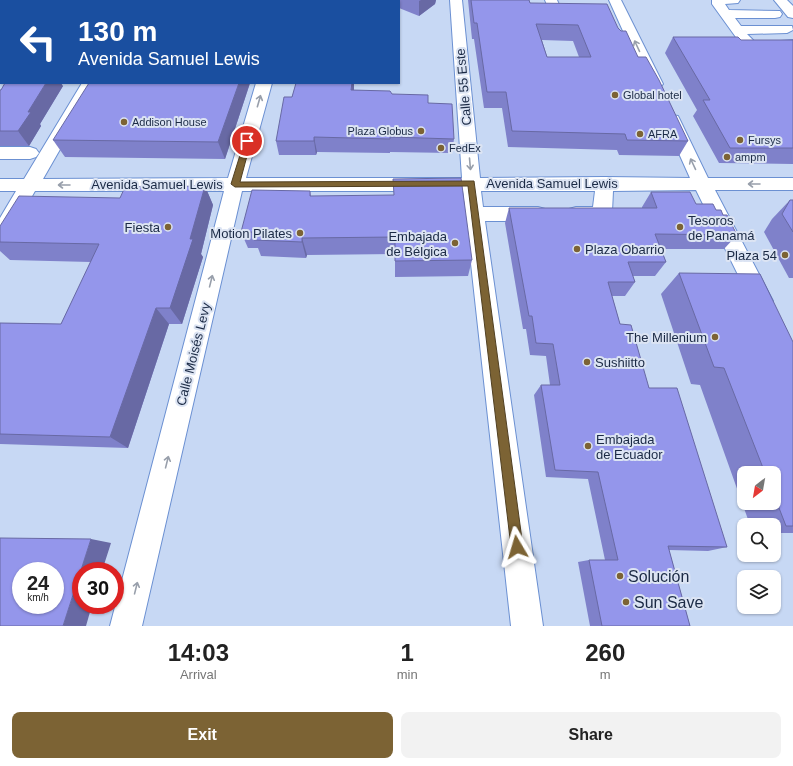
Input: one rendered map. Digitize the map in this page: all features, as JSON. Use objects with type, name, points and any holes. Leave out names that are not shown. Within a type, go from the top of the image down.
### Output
[{"type":"street","name":"Calle 55 Este","points":[[456,0],[471,183],[527,626]]},
{"type":"street","points":[[615,0],[702,184],[771,318]]},
{"type":"street","points":[[734,0],[718,1],[718,4],[748,44],[754,47],[793,44]]},
{"type":"street","points":[[780,0],[793,14]]},
{"type":"street","points":[[726,14],[775,14]]},
{"type":"street","points":[[737,30],[787,29]]},
{"type":"street","points":[[0,235],[89,84]]},
{"type":"street","name":"Calle Moisés Levy","points":[[126,626],[235,184],[264,84]]},
{"type":"street","points":[[0,153],[30,153]]},
{"type":"street","points":[[732,184],[727,172],[732,169],[793,168]]},
{"type":"street","name":"Avenida Samuel Lewis","points":[[0,185],[471,183],[793,184]]},
{"type":"street","points":[[475,214],[597,214],[602,212],[605,183]]},
{"type":"building","points":[[471,0],[529,0],[530,3],[607,4],[618,28],[621,31],[626,31],[638,57],[646,57],[659,80],[688,141],[627,140],[625,134],[512,131],[506,92],[487,92],[477,23],[474,23]],"holes":[[[536,24],[578,25],[591,57],[547,57]]]},
{"type":"building","points":[[673,37],[738,37],[741,40],[793,40],[793,148],[730,148],[703,100],[710,100]]},
{"type":"building","points":[[4,84],[45,84],[28,112],[31,112],[18,131],[0,131],[1,90]]},
{"type":"building","points":[[88,84],[239,84],[218,142],[53,140]]},
{"type":"building","points":[[296,84],[352,84],[351,90],[390,91],[392,94],[428,95],[428,103],[452,104],[454,139],[314,137],[314,141],[276,141],[284,97],[292,97]]},
{"type":"building","points":[[461,178],[472,260],[395,261],[395,237],[302,238],[302,242],[254,240],[256,232],[241,232],[252,190],[310,191],[310,196],[394,195],[393,179]]},
{"type":"building","points":[[205,186],[190,239],[193,239],[170,308],[156,308],[110,437],[0,434],[0,323],[61,324],[99,244],[0,242],[0,226],[19,196],[120,198],[125,187]]},
{"type":"building","points":[[651,192],[690,192],[696,204],[713,204],[716,210],[721,210],[723,215],[727,215],[737,235],[655,234],[666,262],[628,262],[635,282],[608,282],[620,324],[631,325],[649,388],[677,388],[727,547],[668,546],[690,626],[602,626],[589,560],[618,560],[598,472],[555,470],[541,385],[560,385],[553,344],[536,343],[532,316],[529,316],[509,208],[657,208]]},
{"type":"building","points":[[790,200],[793,200],[793,232],[782,214]]},
{"type":"building","points":[[679,273],[760,274],[793,342],[793,526],[786,526],[780,510],[781,466],[762,466],[724,368],[714,367]]},
{"type":"building","points":[[0,538],[91,539],[84,562],[72,562],[72,598],[63,626],[0,626]]},
{"type":"place","name":"Global hotel","points":[[615,95]]},
{"type":"place","name":"Addison House","points":[[124,122]]},
{"type":"place","name":"Plaza Globus","points":[[421,131]]},
{"type":"place","name":"AFRA","points":[[640,134]]},
{"type":"place","name":"Fursys","points":[[740,140]]},
{"type":"place","name":"FedEx","points":[[441,148]]},
{"type":"place","name":"ampm","points":[[727,157]]},
{"type":"place","name":"Fiesta","points":[[168,227]]},
{"type":"place","name":"Tesoros de Panamá","points":[[680,227]]},
{"type":"place","name":"Motion Pilates","points":[[300,233]]},
{"type":"place","name":"Embajada de Bélgica","points":[[455,243]]},
{"type":"place","name":"Plaza Obarrio","points":[[577,249]]},
{"type":"place","name":"Plaza 54","points":[[785,255]]},
{"type":"place","name":"The Millenium","points":[[715,337]]},
{"type":"place","name":"Sushiitto","points":[[587,362]]},
{"type":"place","name":"Embajada de Ecuador","points":[[588,446]]},
{"type":"place","name":"Solución","points":[[620,576]]},
{"type":"place","name":"Sun Save","points":[[626,602]]},
{"type":"route","points":[[247,141],[235,184],[471,183],[517,547]]}]
